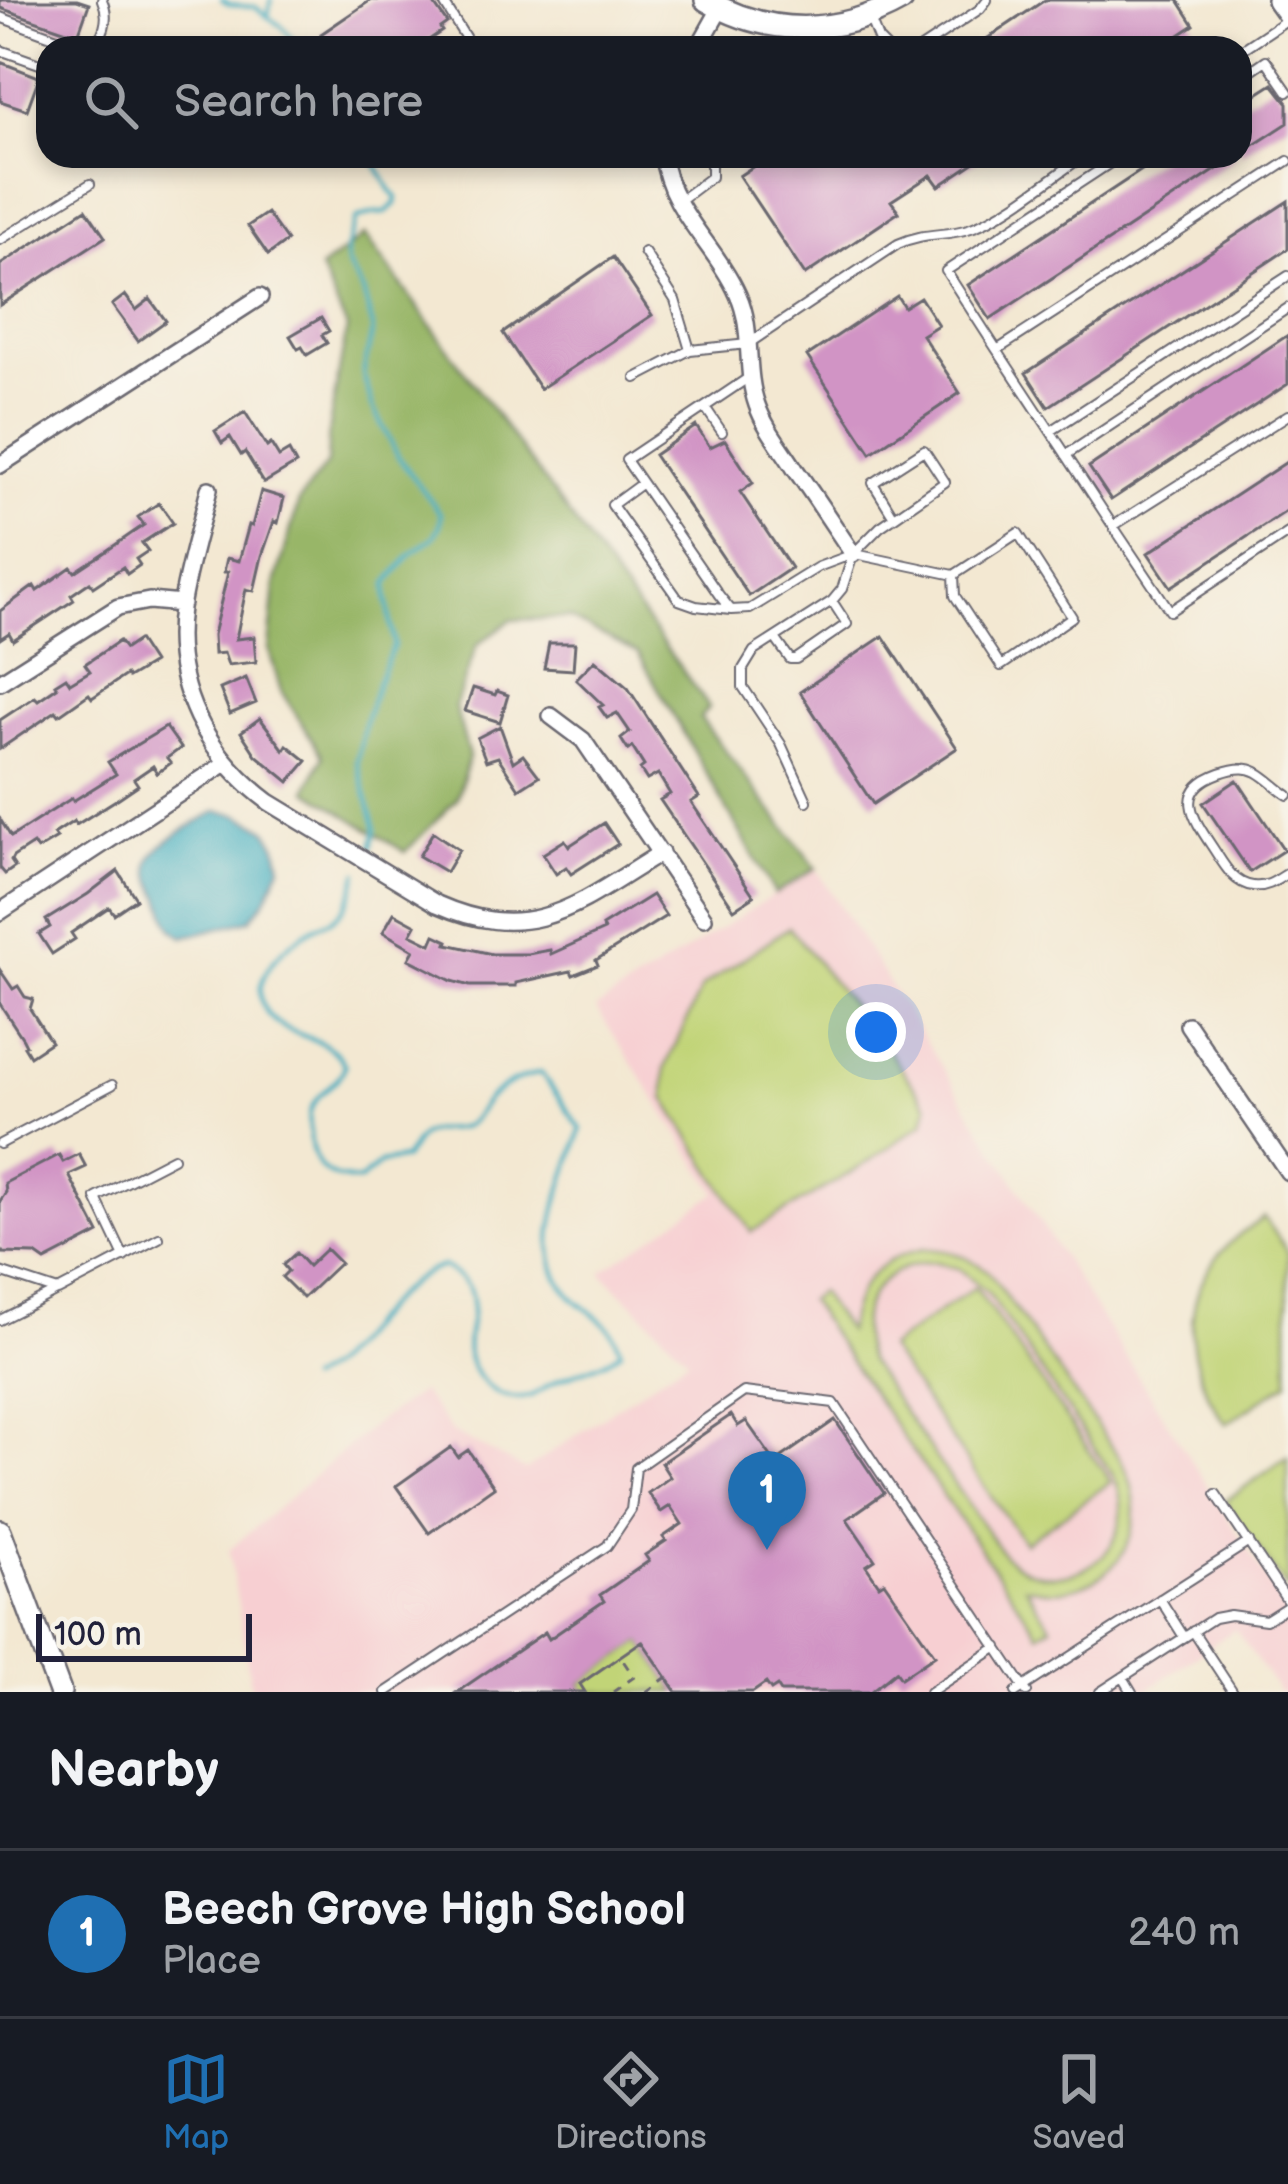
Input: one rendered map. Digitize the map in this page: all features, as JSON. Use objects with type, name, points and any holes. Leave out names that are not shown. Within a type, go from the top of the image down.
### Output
[{"type":"street","points":[[1278,0],[1288,16]]},
{"type":"street","points":[[702,36],[713,4],[750,21],[789,28],[830,27],[896,2]]},
{"type":"street","points":[[666,168],[678,201],[736,292],[748,329],[750,377],[767,427],[853,554]]},
{"type":"street","points":[[0,465],[260,298]]},
{"type":"street","points":[[209,489],[182,604],[184,682],[206,735],[247,785],[437,904],[492,922],[536,920],[560,913],[661,853]]},
{"type":"street","points":[[0,682],[118,607],[149,601],[182,604]]},
{"type":"street","points":[[551,716],[584,740],[704,917]]},
{"type":"street","points":[[0,912],[226,763]]},
{"type":"street","points":[[1188,1025],[1288,1172]]},
{"type":"street","points":[[0,1531],[4,1556],[60,1692]]},
{"type":"lane","points":[[101,36],[106,9],[102,0]]},
{"type":"lane","points":[[442,0],[464,36]]},
{"type":"lane","points":[[940,36],[987,0]]},
{"type":"lane","points":[[869,16],[877,36]]},
{"type":"lane","points":[[1252,42],[1288,16]]},
{"type":"lane","points":[[0,17],[53,36]]},
{"type":"lane","points":[[0,50],[36,63]]},
{"type":"lane","points":[[1252,70],[1266,60],[1288,92]]},
{"type":"lane","points":[[997,350],[1288,161]]},
{"type":"lane","points":[[678,201],[711,177],[713,168]]},
{"type":"lane","points":[[636,378],[690,350],[748,344],[898,244],[918,235],[967,230],[1066,168]]},
{"type":"lane","points":[[1103,168],[946,272],[1170,611],[1288,533]]},
{"type":"lane","points":[[0,240],[90,184]]},
{"type":"lane","points":[[644,252],[675,300],[690,350]]},
{"type":"lane","points":[[1051,431],[1288,276]]},
{"type":"lane","points":[[1066,455],[1288,308]]},
{"type":"lane","points":[[731,610],[626,460],[750,377]]},
{"type":"lane","points":[[706,407],[722,432]]},
{"type":"lane","points":[[1112,526],[1288,415]]},
{"type":"lane","points":[[642,483],[612,505],[679,600],[696,606],[750,609],[818,567],[853,554],[880,527],[894,518],[945,482],[924,450],[873,484],[894,518]]},
{"type":"lane","points":[[853,554],[954,575],[1018,533],[1072,617],[1001,666],[955,596],[954,575]]},
{"type":"lane","points":[[807,801],[781,744],[743,687],[742,678],[750,655],[832,601],[842,589],[853,554]]},
{"type":"lane","points":[[776,638],[787,656],[796,659],[847,624],[832,601]]},
{"type":"lane","points":[[1288,795],[1258,772],[1239,769],[1205,780],[1196,787],[1190,805],[1196,824],[1240,882],[1258,887],[1288,873]]},
{"type":"lane","points":[[0,1144],[112,1085]]},
{"type":"lane","points":[[124,1256],[96,1198],[173,1158]]},
{"type":"lane","points":[[0,1320],[159,1238]]},
{"type":"lane","points":[[0,1272],[58,1291]]},
{"type":"lane","points":[[386,1692],[608,1546],[631,1510],[636,1468],[744,1391],[834,1403],[1022,1690],[1249,1543]]},
{"type":"lane","points":[[1100,1692],[1214,1618],[1230,1615],[1266,1620],[1288,1604],[1216,1494]]},
{"type":"lane","points":[[1160,1599],[1233,1692]]},
{"type":"lane","points":[[930,1692],[998,1647]]},
{"type":"lane","points":[[1123,1677],[1132,1692]]},
{"type":"path","points":[[613,1692],[634,1677],[620,1656]]},
{"type":"path","points":[[646,1692],[667,1677]]},
{"type":"path","points":[[624,1684],[629,1692]]},
{"type":"shaded area","points":[[816,868],[1288,1613],[1288,1692],[1279,1692],[1235,1629],[1144,1692],[252,1692],[229,1550],[374,1424],[421,1392],[452,1432],[526,1470],[688,1358],[601,1272],[717,1193],[596,1008]]},
{"type":"green space","points":[[365,235],[709,707],[700,718],[816,868],[775,894],[638,653],[568,618],[511,620],[477,645],[455,707],[469,756],[457,799],[405,852],[307,790],[323,756],[281,691],[269,650],[275,585],[299,501],[327,464],[347,328],[320,269]]},
{"type":"green space","points":[[789,927],[928,1106],[924,1122],[865,1164],[751,1232],[665,1098],[665,1068],[702,987]]},
{"type":"green space","points":[[1264,1217],[1288,1252],[1288,1382],[1226,1424],[1201,1378],[1194,1354],[1194,1306],[1214,1261]]},
{"type":"green space","points":[[923,1249],[950,1252],[989,1272],[1121,1460],[1130,1481],[1134,1523],[1118,1560],[1085,1584],[1057,1591],[1025,1587],[1051,1626],[1039,1634],[808,1300],[819,1292],[847,1331],[862,1287],[881,1267]],"holes":[[[936,1262],[960,1269],[987,1292],[1114,1477],[1121,1503],[1119,1527],[1109,1548],[1074,1573],[1028,1570],[1004,1556],[868,1360],[862,1322],[874,1291],[885,1279],[916,1264]]]},
{"type":"green space","points":[[975,1287],[1111,1482],[1024,1543],[888,1348]]},
{"type":"green space","points":[[1288,1457],[1288,1588],[1287,1589],[1225,1501]]},
{"type":"green space","points":[[642,1641],[677,1692],[585,1692],[580,1684]]},
{"type":"water","points":[[217,811],[237,814],[265,828],[277,846],[281,867],[250,920],[183,937],[168,920],[150,862],[168,840]]},
{"type":"building","points":[[0,0],[89,4],[78,35],[0,8]]},
{"type":"building","points":[[371,0],[431,0],[447,23],[435,36],[321,34]]},
{"type":"building","points":[[1045,0],[1178,0],[1194,25],[1177,36],[991,36]]},
{"type":"building","points":[[0,62],[36,76],[27,110],[0,101]]},
{"type":"building","points":[[1273,84],[1288,103],[1288,123],[1252,146],[1252,97]]},
{"type":"building","points":[[751,168],[966,168],[939,186],[931,175],[891,201],[899,212],[805,275],[739,176]]},
{"type":"building","points":[[1145,168],[1219,168],[990,319],[968,285]]},
{"type":"building","points":[[1288,201],[1288,249],[1048,407],[1026,373]]},
{"type":"building","points":[[86,209],[105,237],[0,305],[0,265]]},
{"type":"building","points":[[267,213],[287,241],[268,255],[248,226]]},
{"type":"building","points":[[613,257],[652,315],[540,389],[503,333]]},
{"type":"building","points":[[125,295],[136,310],[150,299],[166,321],[138,341],[112,305]]},
{"type":"building","points":[[897,296],[904,307],[920,297],[938,325],[922,335],[960,393],[871,453],[807,356]]},
{"type":"building","points":[[321,318],[329,331],[322,335],[327,343],[307,355],[290,336]]},
{"type":"building","points":[[1288,335],[1288,384],[1111,500],[1089,467]]},
{"type":"building","points":[[245,412],[267,447],[271,444],[279,457],[289,451],[296,464],[264,483],[245,452],[241,455],[230,437],[222,443],[215,431]]},
{"type":"building","points":[[696,426],[710,447],[725,440],[753,483],[740,492],[791,568],[749,596],[654,455]]},
{"type":"building","points":[[1288,461],[1288,510],[1171,587],[1148,553]]},
{"type":"building","points":[[261,491],[284,498],[254,591],[246,589],[236,639],[254,637],[256,662],[228,665],[224,653],[214,654],[213,635],[228,572],[224,572],[227,558],[239,561]]},
{"type":"building","points":[[159,503],[173,523],[142,543],[148,551],[136,559],[140,565],[127,574],[123,567],[93,587],[90,582],[71,595],[74,600],[13,640],[9,633],[0,639],[0,611],[34,586],[37,591],[71,567],[75,572],[102,554],[144,525],[138,517]]},
{"type":"building","points":[[883,636],[957,748],[873,804],[800,692]]},
{"type":"building","points":[[138,640],[153,663],[92,698],[89,694],[59,715],[56,711],[0,749],[0,720],[35,697],[38,700],[66,677],[70,683],[90,671],[85,664],[119,641],[125,649]]},
{"type":"building","points":[[549,643],[575,643],[573,670],[544,668]]},
{"type":"building","points":[[595,660],[628,688],[699,797],[691,802],[754,896],[734,909],[660,800],[670,794],[658,774],[647,780],[632,747],[628,750],[621,739],[630,732],[617,713],[607,718],[599,707],[603,705],[576,679]]},
{"type":"building","points":[[246,678],[256,703],[230,714],[220,689]]},
{"type":"building","points":[[473,688],[508,695],[500,722],[465,711]]},
{"type":"building","points":[[260,718],[284,750],[287,745],[307,761],[289,782],[256,755],[241,732]]},
{"type":"building","points":[[500,726],[513,762],[523,755],[539,776],[519,789],[498,757],[486,761],[477,738]]},
{"type":"building","points":[[166,727],[181,748],[167,758],[171,763],[157,773],[153,766],[119,798],[76,825],[74,821],[37,850],[33,844],[13,857],[15,867],[5,874],[0,868],[0,819],[11,837],[116,774],[108,762]]},
{"type":"building","points":[[1237,780],[1284,850],[1250,872],[1203,803]]},
{"type":"building","points":[[604,823],[618,844],[571,874],[566,867],[556,874],[543,854],[565,840],[569,846]]},
{"type":"building","points":[[433,832],[459,850],[446,872],[419,856]]},
{"type":"building","points":[[118,871],[136,899],[114,914],[109,907],[71,933],[75,939],[52,954],[39,934],[50,927],[46,920]]},
{"type":"building","points":[[652,895],[666,916],[596,960],[598,965],[516,986],[452,981],[409,959],[414,950],[383,932],[394,913],[416,925],[411,934],[431,944],[435,935],[447,944],[492,954],[550,950],[551,954],[604,930],[602,926]]},
{"type":"building","points":[[0,970],[13,989],[18,986],[25,997],[33,999],[30,1009],[51,1042],[30,1056],[0,1004]]},
{"type":"building","points":[[79,1154],[86,1167],[69,1175],[99,1233],[45,1261],[35,1254],[3,1253],[0,1201],[5,1183],[59,1155],[63,1162]]},
{"type":"building","points":[[326,1249],[340,1263],[303,1298],[282,1277],[288,1271],[283,1265],[296,1253],[308,1266]]},
{"type":"building","points":[[731,1415],[738,1426],[746,1421],[775,1462],[835,1420],[884,1493],[847,1519],[875,1560],[866,1566],[879,1585],[884,1582],[935,1655],[901,1678],[896,1671],[870,1692],[781,1692],[766,1683],[753,1692],[677,1692],[642,1641],[580,1684],[585,1692],[457,1692],[545,1632],[549,1639],[604,1601],[600,1595],[649,1561],[645,1555],[682,1524],[670,1506],[661,1512],[648,1493],[670,1477],[661,1463]]},
{"type":"building","points":[[451,1447],[458,1457],[468,1450],[494,1487],[429,1533],[396,1486]]},
{"type":"waterway","points":[[222,0],[256,7],[268,17]]},
{"type":"waterway","points":[[271,0],[268,17],[290,36]]},
{"type":"waterway","points":[[372,847],[376,829],[357,762],[365,721],[394,645],[387,583],[411,554],[434,537],[441,514],[399,458],[373,408],[363,374],[373,328],[363,291],[347,264],[346,250],[356,219],[385,213],[396,204],[397,197],[378,168]]},
{"type":"waterway","points":[[307,1381],[338,1359],[399,1293],[443,1266],[471,1294],[467,1348],[471,1365],[483,1382],[501,1394],[530,1396],[621,1351],[606,1324],[572,1297],[552,1259],[554,1215],[581,1129],[541,1073],[500,1090],[464,1126],[422,1135],[404,1159],[380,1163],[360,1181],[338,1178],[318,1163],[311,1145],[310,1113],[345,1066],[328,1047],[271,1019],[260,996],[261,984],[283,951],[342,910],[358,873]]},
{"type":"place","name":"Beech Grove High School","points":[[767,1550]]}]
